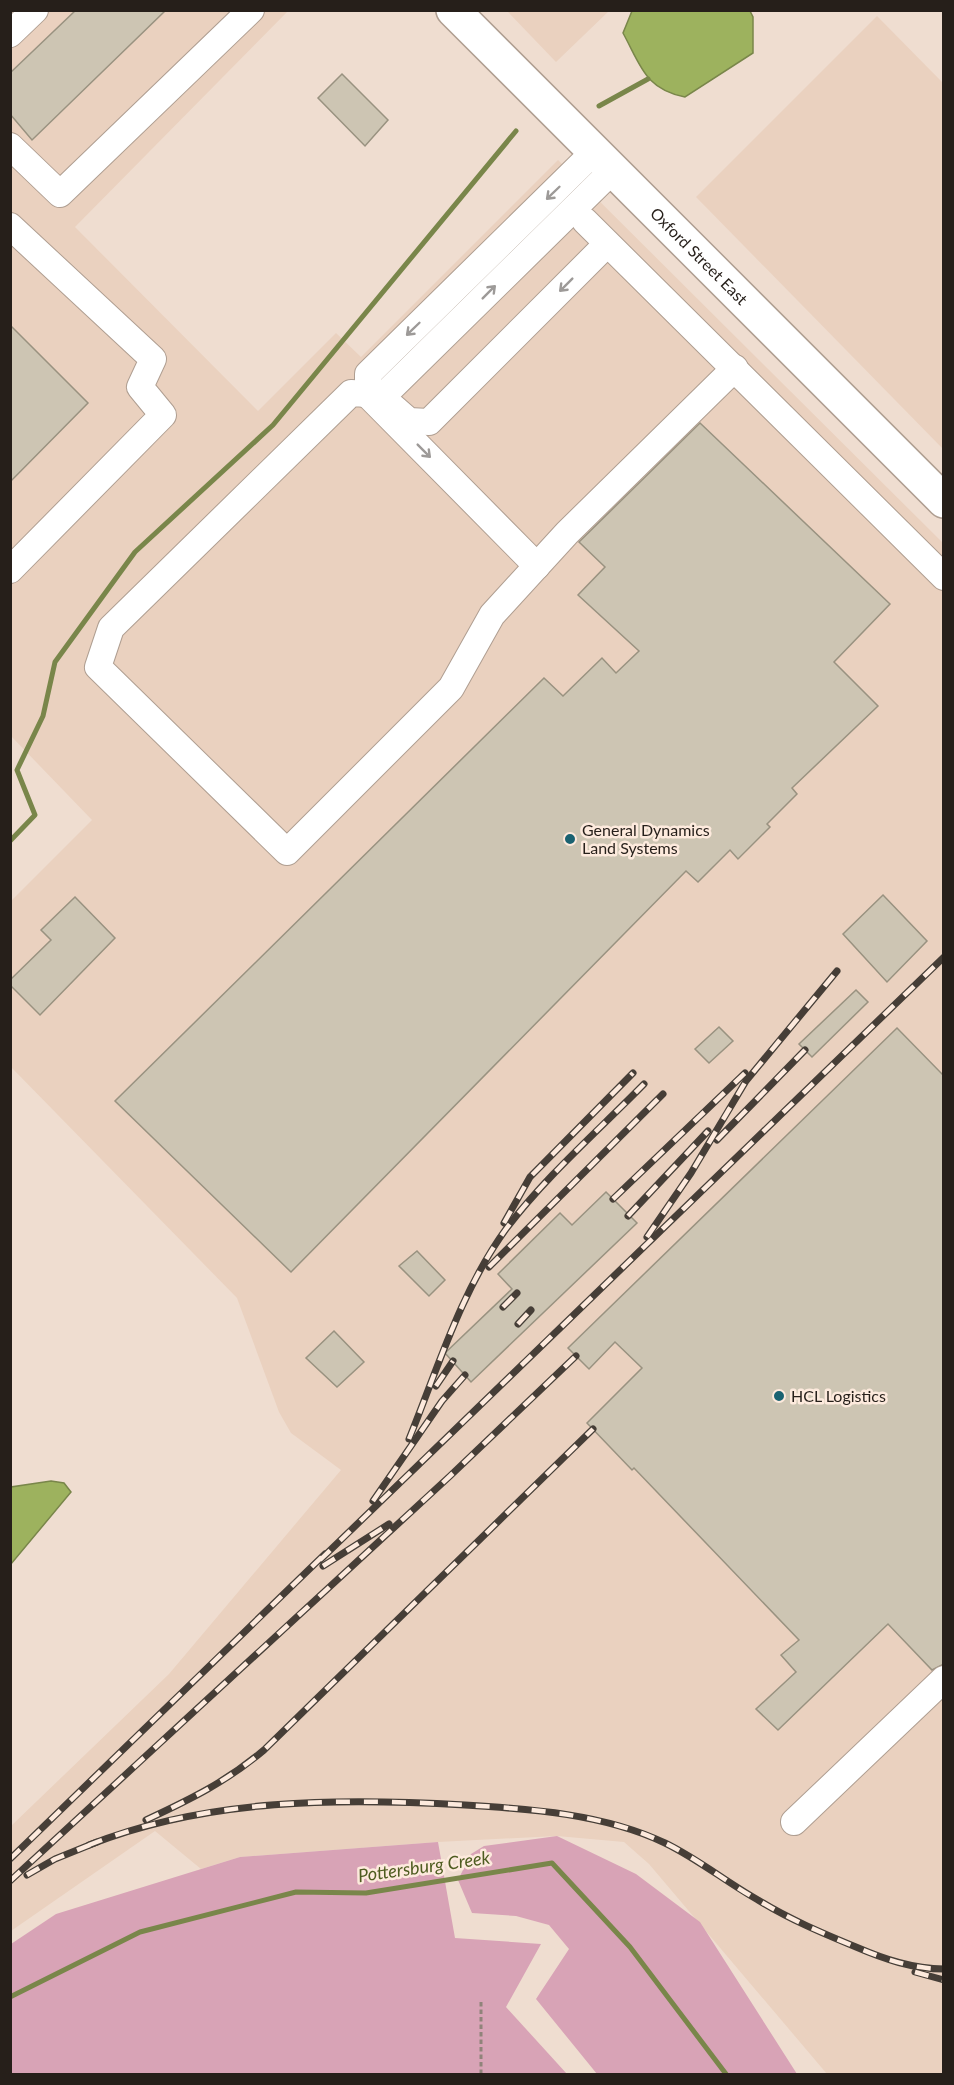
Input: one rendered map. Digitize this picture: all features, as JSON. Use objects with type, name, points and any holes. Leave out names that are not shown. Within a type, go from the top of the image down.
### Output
[{"type":"main road","name":"Oxford Street East","points":[[453,10],[944,501]]},
{"type":"lane","points":[[10,34],[35,10]]},
{"type":"lane","points":[[10,146],[60,194],[251,10]]},
{"type":"lane","points":[[537,566],[376,395],[368,374],[604,161]]},
{"type":"lane","points":[[585,221],[944,577]]},
{"type":"lane","points":[[10,226],[153,359],[140,387],[163,415],[10,570]]},
{"type":"lane","points":[[607,244],[429,422],[423,424],[409,421],[376,395],[351,393],[111,628],[98,667],[287,852],[451,688],[492,615],[537,566],[735,368]]},
{"type":"lane","points":[[794,1822],[944,1679]]},
{"type":"path","points":[[481,1999],[481,2074]]},
{"type":"shaded area","points":[[11,11],[288,11],[75,227],[258,411],[336,333],[361,357],[558,160],[943,543],[943,2074],[827,2074],[649,1864],[624,1842],[557,1836],[438,1842],[240,1857],[201,1869],[155,1831],[11,1931],[11,1826],[169,1674],[341,1470],[291,1433],[279,1412],[237,1298],[11,1067],[11,901],[92,820],[11,736]]},
{"type":"shaded area","points":[[507,11],[609,11],[556,62]]},
{"type":"shaded area","points":[[632,11],[750,11],[753,17],[753,53],[685,97],[672,93],[661,88],[646,74],[623,33]]},
{"type":"shaded area","points":[[877,16],[943,83],[943,449],[696,197]]},
{"type":"shaded area","points":[[51,1481],[64,1483],[71,1492],[11,1564],[11,1487]]},
{"type":"shaded area","points":[[557,1836],[636,1874],[700,1922],[797,2074],[597,2074],[536,1999],[569,1949],[549,1925],[516,1916],[472,1913],[458,1880],[471,1854],[484,1846]]},
{"type":"shaded area","points":[[438,1842],[455,1938],[541,1944],[506,2007],[567,2074],[11,2074],[11,1944],[56,1914],[240,1857]]},
{"type":"building","points":[[76,10],[166,10],[32,140],[10,114],[10,73]]},
{"type":"building","points":[[342,74],[388,120],[365,146],[318,98]]},
{"type":"building","points":[[10,325],[88,403],[10,482]]},
{"type":"building","name":"General Dynamics Land Systems","points":[[700,423],[890,604],[834,662],[878,706],[792,788],[797,794],[767,824],[770,827],[738,859],[730,850],[698,882],[686,871],[291,1272],[115,1101],[544,678],[563,696],[602,658],[616,673],[639,651],[578,595],[605,567],[579,542]]},
{"type":"building","points":[[883,895],[927,941],[887,982],[843,934]]},
{"type":"building","points":[[75,897],[115,938],[40,1015],[10,985],[10,980],[51,940],[41,930]]},
{"type":"building","points":[[856,990],[868,1002],[812,1057],[799,1044]]},
{"type":"building","points":[[719,1027],[733,1041],[709,1063],[695,1049]]},
{"type":"building","name":"HCL Logistics","points":[[897,1028],[944,1076],[944,1664],[932,1670],[888,1624],[778,1730],[756,1709],[796,1672],[781,1655],[799,1640],[634,1468],[632,1470],[587,1423],[642,1368],[615,1342],[589,1369],[568,1348]]},
{"type":"building","points":[[606,1192],[637,1223],[471,1382],[445,1353],[512,1289],[498,1274],[560,1213],[572,1225]]},
{"type":"building","points":[[417,1251],[445,1280],[429,1296],[399,1266]]},
{"type":"building","points":[[334,1331],[364,1362],[337,1387],[306,1358]]},
{"type":"waterway","points":[[599,106],[648,79]]},
{"type":"waterway","points":[[10,841],[35,815],[17,770],[43,716],[55,662],[135,552],[273,425],[516,131]]},
{"type":"waterway","name":"Pottersburg Creek","points":[[10,1997],[140,1932],[296,1892],[366,1893],[552,1863],[630,1947],[726,2074]]},
{"type":"railway","points":[[320,1560],[944,957]]},
{"type":"railway","points":[[647,1237],[691,1173],[746,1081],[837,971]]},
{"type":"railway","points":[[717,1140],[805,1050]]},
{"type":"railway","points":[[504,1223],[530,1177],[633,1073]]},
{"type":"railway","points":[[613,1199],[745,1073]]},
{"type":"railway","points":[[409,1439],[463,1304],[490,1253],[506,1229],[538,1191],[644,1084]]},
{"type":"railway","points":[[489,1267],[663,1094]]},
{"type":"railway","points":[[628,1216],[708,1131]]},
{"type":"railway","points":[[503,1307],[517,1293]]},
{"type":"railway","points":[[518,1324],[531,1310]]},
{"type":"railway","points":[[10,1881],[450,1476],[576,1356]]},
{"type":"railway","points":[[436,1386],[453,1361]]},
{"type":"railway","points":[[373,1501],[442,1401],[465,1375]]},
{"type":"railway","points":[[146,1820],[208,1789],[264,1750],[593,1429]]},
{"type":"railway","points":[[323,1566],[389,1524]]},
{"type":"railway","points":[[10,1859],[325,1554]]},
{"type":"railway","points":[[89,1845],[180,1818],[274,1805],[322,1802],[418,1803],[542,1811],[593,1819],[642,1833],[689,1856],[746,1893],[818,1931],[888,1959],[932,1969],[944,1969]]},
{"type":"railway","points":[[27,1875],[55,1859],[97,1842]]},
{"type":"railway","points":[[915,1972],[944,1980]]},
{"type":"place","name":"General Dynamics Land Systems","points":[[570,839]]},
{"type":"place","name":"HCL Logistics","points":[[779,1396]]}]
